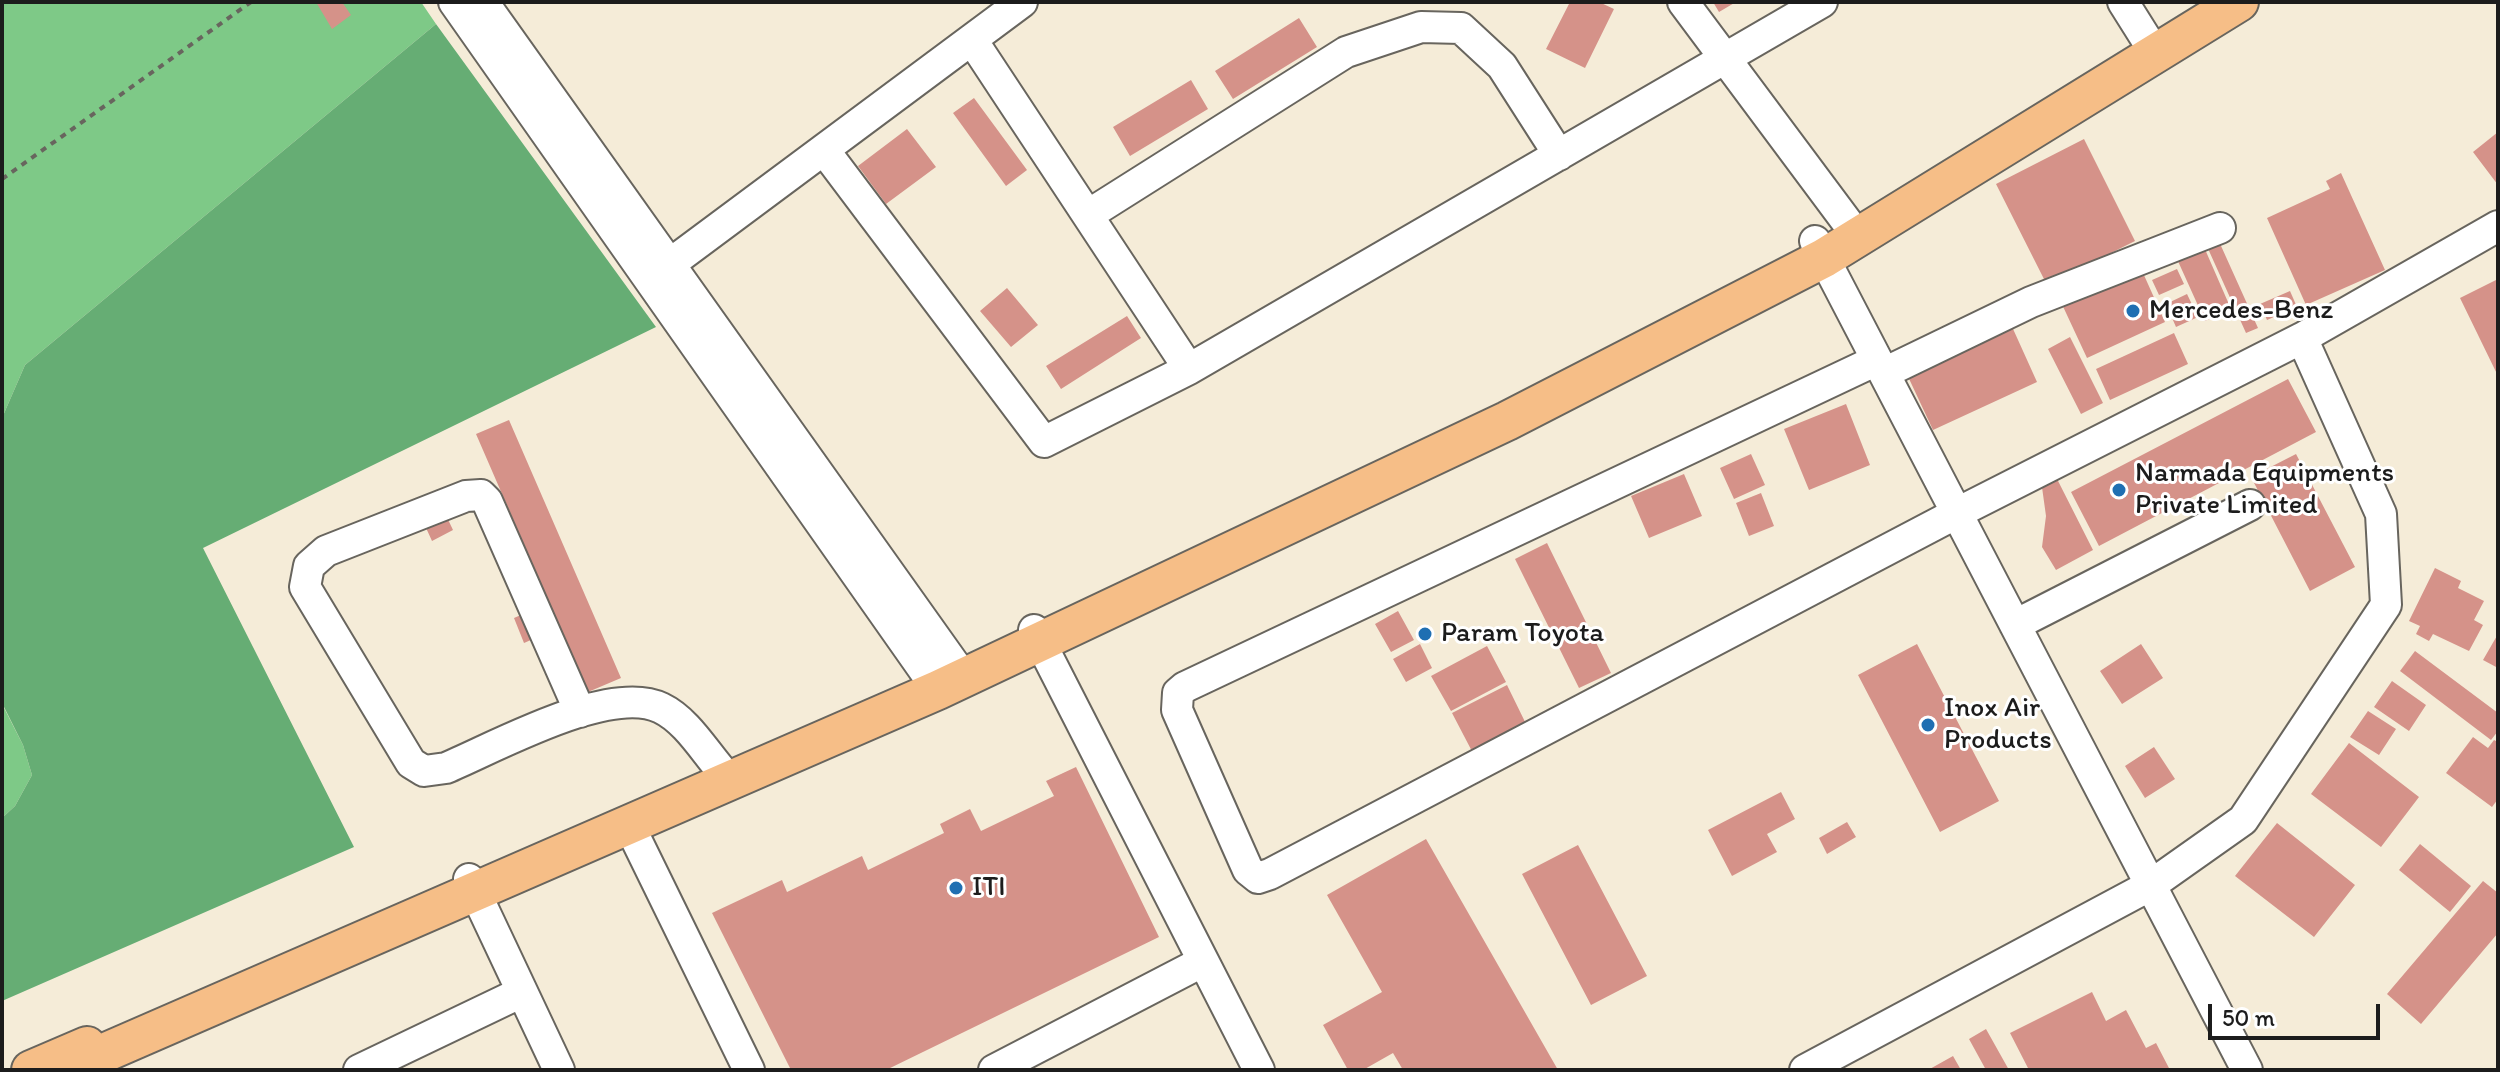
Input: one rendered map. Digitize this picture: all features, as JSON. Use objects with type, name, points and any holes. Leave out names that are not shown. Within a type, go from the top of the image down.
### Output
[{"type":"main road","points":[[1829,241],[2198,2]]},
{"type":"main road","points":[[31,1070],[472,886],[630,827],[1037,637],[1501,409],[1829,241],[2239,2]]},
{"type":"main road","points":[[65,1070],[721,770],[947,678]]},
{"type":"street","points":[[454,2],[658,272],[947,678]]},
{"type":"street","points":[[483,2],[658,272]]},
{"type":"street","points":[[658,272],[1022,2]]},
{"type":"street","points":[[1683,2],[1725,58],[1829,241],[1880,366],[2247,1070]]},
{"type":"street","points":[[824,150],[1044,442],[1189,369],[1822,2]]},
{"type":"street","points":[[2123,2],[2145,37]]},
{"type":"street","points":[[1088,215],[1346,52],[1421,27],[1461,28],[1502,66],[1559,155]]},
{"type":"street","points":[[972,40],[1189,369]]},
{"type":"street","points":[[2220,228],[2031,302],[1880,366],[1185,687],[1178,693],[1177,710],[1248,870],[1258,878],[1270,874],[1957,513],[2302,338],[2498,226]]},
{"type":"street","points":[[1805,1070],[2151,885],[2243,820],[2386,605],[2381,514],[2302,338]]},
{"type":"street","points":[[580,712],[487,501],[481,495],[466,496],[326,551],[309,566],[305,587],[411,763],[424,771],[446,768],[580,712],[623,702],[649,703],[674,716],[721,770]]},
{"type":"street","points":[[2015,625],[2250,505]]},
{"type":"street","points":[[1037,637],[1259,1070]]},
{"type":"street","points":[[630,827],[749,1070]]},
{"type":"street","points":[[472,886],[559,1070]]},
{"type":"street","points":[[994,1070],[1202,962]]},
{"type":"street","points":[[359,1070],[522,992]]},
{"type":"path","points":[[2,179],[251,2]]},
{"type":"green space","points":[[2,2],[421,2],[436,24],[25,365],[2,418]]},
{"type":"green space","points":[[436,24],[656,327],[203,548],[354,847],[2,1001],[2,818],[15,806],[32,775],[23,745],[2,703],[2,418],[25,365]]},
{"type":"green space","points":[[2,704],[23,745],[32,775],[15,806],[2,818]]},
{"type":"building","points":[[316,2],[342,2],[351,15],[332,29]]},
{"type":"building","points":[[1570,2],[1599,2],[1614,9],[1585,68],[1546,49]]},
{"type":"building","points":[[1713,2],[1736,2],[1719,12]]},
{"type":"building","points":[[1299,18],[1317,47],[1233,99],[1215,71]]},
{"type":"building","points":[[1191,80],[1208,109],[1130,156],[1113,127]]},
{"type":"building","points":[[974,98],[1027,170],[1006,186],[953,113]]},
{"type":"building","points":[[907,129],[936,167],[886,204],[858,166]]},
{"type":"building","points":[[2498,132],[2498,185],[2473,152]]},
{"type":"building","points":[[2084,139],[2135,241],[2047,285],[1996,184]]},
{"type":"building","points":[[2341,173],[2385,270],[2306,305],[2267,218],[2330,189],[2326,181]]},
{"type":"building","points":[[2217,237],[2258,328],[2246,333],[2205,242]]},
{"type":"building","points":[[2204,247],[2231,309],[2205,321],[2177,259]]},
{"type":"building","points":[[2139,264],[2165,322],[2087,358],[2060,300]]},
{"type":"building","points":[[2177,269],[2184,284],[2159,295],[2152,280]]},
{"type":"building","points":[[2498,279],[2498,376],[2460,298]]},
{"type":"building","points":[[1007,288],[1038,325],[1011,347],[980,311]]},
{"type":"building","points":[[2290,291],[2297,307],[2267,320],[2260,304]]},
{"type":"building","points":[[2187,294],[2198,317],[2176,327],[2166,304]]},
{"type":"building","points":[[1127,316],[1141,338],[1061,389],[1046,366]]},
{"type":"building","points":[[2009,320],[2037,382],[1933,430],[1904,368]]},
{"type":"building","points":[[2174,333],[2188,364],[2110,400],[2096,369]]},
{"type":"building","points":[[2070,337],[2103,403],[2081,414],[2048,349]]},
{"type":"building","points":[[2288,379],[2316,432],[2099,546],[2071,492]]},
{"type":"building","points":[[1846,404],[1870,465],[1809,490],[1784,429]]},
{"type":"building","points":[[509,420],[621,678],[588,692],[476,434]]},
{"type":"building","points":[[1751,454],[1765,485],[1734,499],[1720,468]]},
{"type":"building","points":[[2296,454],[2355,567],[2310,591],[2251,477]]},
{"type":"building","points":[[2054,473],[2093,550],[2056,570],[2042,547],[2046,516],[2041,480]]},
{"type":"building","points":[[1684,474],[1702,516],[1649,538],[1631,496]]},
{"type":"building","points":[[1761,493],[1774,526],[1749,536],[1736,503]]},
{"type":"building","points":[[443,509],[453,530],[432,541],[422,519]]},
{"type":"building","points":[[1547,543],[1611,673],[1579,688],[1515,559]]},
{"type":"building","points":[[2435,568],[2461,581],[2458,588],[2484,601],[2474,620],[2483,625],[2469,651],[2433,634],[2429,641],[2416,634],[2420,626],[2409,621]]},
{"type":"building","points":[[530,611],[540,636],[524,643],[514,618]]},
{"type":"building","points":[[1398,611],[1414,640],[1391,652],[1375,624]]},
{"type":"building","points":[[2498,634],[2498,668],[2483,660]]},
{"type":"building","points":[[1420,644],[1432,668],[1406,682],[1393,659]]},
{"type":"building","points":[[1917,644],[1999,801],[1940,832],[1858,675]]},
{"type":"building","points":[[2141,644],[2163,678],[2122,704],[2100,671]]},
{"type":"building","points":[[1487,646],[1506,682],[1451,711],[1431,676]]},
{"type":"building","points":[[2415,651],[2498,713],[2498,731],[2491,740],[2400,671]]},
{"type":"building","points":[[2392,681],[2426,705],[2409,731],[2374,707]]},
{"type":"building","points":[[1507,685],[1529,730],[1475,757],[1452,713]]},
{"type":"building","points":[[2368,711],[2396,729],[2379,755],[2350,737]]},
{"type":"building","points":[[2473,737],[2488,748],[2494,740],[2498,742],[2498,799],[2492,807],[2446,773]]},
{"type":"building","points":[[2349,743],[2419,797],[2381,847],[2311,794]]},
{"type":"building","points":[[2154,747],[2175,779],[2145,798],[2125,766]]},
{"type":"building","points":[[1076,767],[1159,937],[886,1070],[791,1070],[712,913],[782,880],[787,892],[862,856],[868,870],[944,833],[940,824],[970,809],[981,831],[1054,796],[1046,781]]},
{"type":"building","points":[[1781,792],[1795,819],[1767,834],[1777,852],[1732,876],[1708,830]]},
{"type":"building","points":[[1847,822],[1856,837],[1827,854],[1819,838]]},
{"type":"building","points":[[2277,823],[2355,885],[2314,937],[2235,876]]},
{"type":"building","points":[[1426,839],[1558,1070],[1403,1070],[1393,1053],[1363,1070],[1348,1070],[1323,1025],[1382,992],[1327,895]]},
{"type":"building","points":[[2420,844],[2471,886],[2450,912],[2399,870]]},
{"type":"building","points":[[1578,845],[1647,976],[1591,1005],[1522,874]]},
{"type":"building","points":[[2483,881],[2498,893],[2498,933],[2421,1024],[2387,994]]},
{"type":"building","points":[[2092,992],[2106,1021],[2126,1010],[2146,1048],[2156,1043],[2170,1070],[2029,1070],[2010,1033]]},
{"type":"building","points":[[1986,1029],[2009,1070],[1986,1070],[1969,1039]]},
{"type":"building","points":[[1953,1056],[1961,1070],[1928,1070]]},
{"type":"place","name":"Mercedes-Benz","points":[[2133,311]]},
{"type":"place","name":"Narmada Equipments Private Limited","points":[[2119,490]]},
{"type":"place","name":"Param Toyota","points":[[1425,634]]},
{"type":"place","name":"Inox Air Products","points":[[1928,725]]},
{"type":"place","name":"ITI","points":[[956,888]]}]
